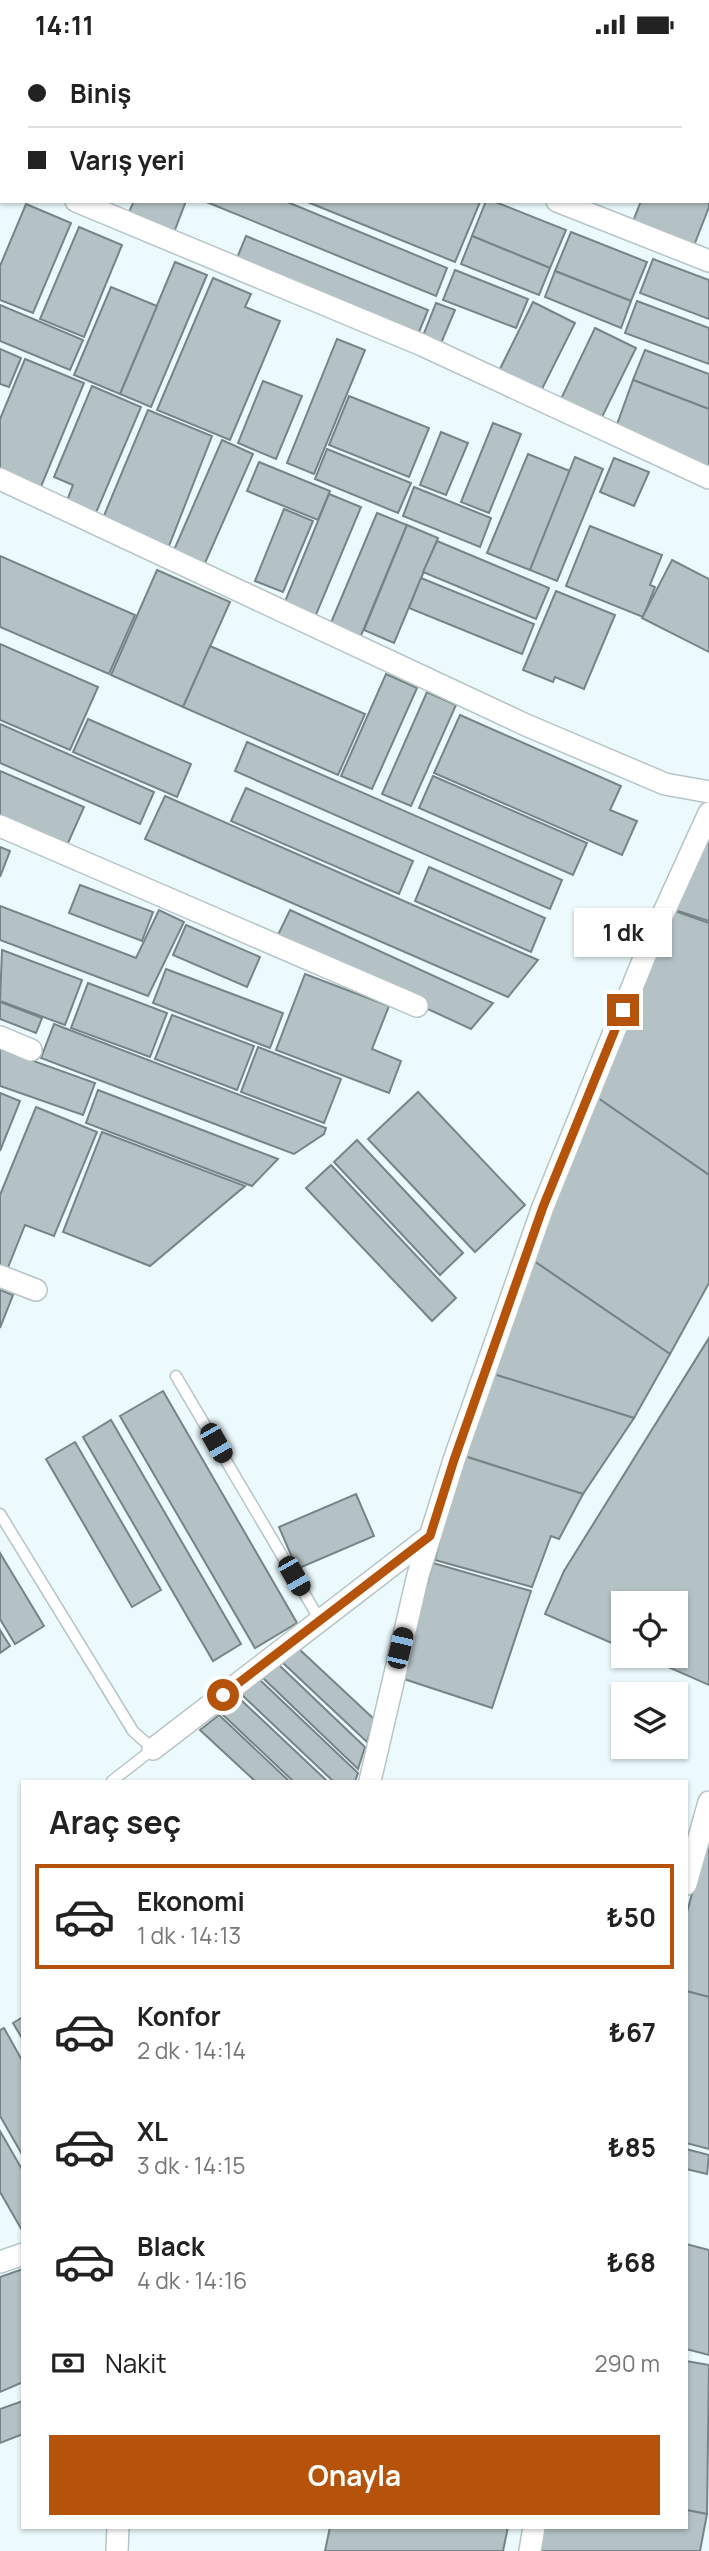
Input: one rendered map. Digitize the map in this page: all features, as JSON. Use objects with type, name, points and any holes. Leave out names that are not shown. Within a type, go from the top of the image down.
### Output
[{"type":"street","points":[[81,203],[422,345],[709,478]]},
{"type":"street","points":[[561,203],[709,261]]},
{"type":"street","points":[[0,479],[526,725],[665,784],[709,792]]},
{"type":"street","points":[[370,1780],[418,1575],[454,1460],[543,1207],[653,936],[709,813]]},
{"type":"street","points":[[0,826],[417,1006]]},
{"type":"street","points":[[0,1037],[31,1050]]},
{"type":"street","points":[[0,1276],[36,1290]]},
{"type":"street","points":[[153,1749],[430,1536]]},
{"type":"street","points":[[688,1877],[709,1802]]},
{"type":"street","points":[[0,2262],[21,2255]]},
{"type":"street","points":[[117,2551],[118,2529]]},
{"type":"street","points":[[530,2551],[534,2529]]},
{"type":"lane","points":[[177,1376],[320,1620]]},
{"type":"lane","points":[[0,1514],[133,1731],[153,1749],[113,1780]]},
{"type":"building","points":[[133,203],[185,203],[173,235],[127,216]]},
{"type":"building","points":[[209,203],[290,203],[447,268],[436,296]]},
{"type":"building","points":[[310,203],[480,203],[455,262]]},
{"type":"building","points":[[485,203],[498,203],[566,230],[550,268],[472,236]]},
{"type":"building","points":[[640,203],[709,203],[693,248],[632,224]]},
{"type":"building","points":[[26,204],[71,223],[33,313],[0,300],[0,266]]},
{"type":"building","points":[[79,227],[122,245],[84,337],[40,319]]},
{"type":"building","points":[[571,232],[647,262],[631,301],[555,271]]},
{"type":"building","points":[[246,236],[428,310],[417,337],[235,263]]},
{"type":"building","points":[[472,236],[550,268],[539,295],[461,264]]},
{"type":"building","points":[[653,259],[709,280],[709,319],[640,293]]},
{"type":"building","points":[[175,262],[207,275],[151,407],[120,394]]},
{"type":"building","points":[[455,270],[528,299],[516,328],[443,300]]},
{"type":"building","points":[[555,271],[631,301],[621,328],[545,297]]},
{"type":"building","points":[[213,278],[251,294],[245,307],[280,321],[230,440],[157,410]]},
{"type":"building","points":[[111,287],[157,306],[120,394],[74,375]]},
{"type":"building","points":[[637,301],[709,328],[709,364],[625,333]]},
{"type":"building","points":[[533,302],[575,323],[538,397],[496,377]]},
{"type":"building","points":[[436,303],[455,310],[439,348],[421,341]]},
{"type":"building","points":[[0,305],[83,340],[70,370],[0,341]]},
{"type":"building","points":[[595,328],[636,348],[600,421],[560,401]]},
{"type":"building","points":[[337,339],[365,350],[314,474],[287,463]]},
{"type":"building","points":[[0,349],[21,358],[9,387],[0,384]]},
{"type":"building","points":[[645,350],[709,374],[709,409],[633,380]]},
{"type":"building","points":[[25,359],[84,383],[40,489],[0,472],[0,419]]},
{"type":"building","points":[[633,380],[709,409],[709,466],[615,430]]},
{"type":"building","points":[[263,381],[302,396],[276,459],[238,443]]},
{"type":"building","points":[[92,386],[141,407],[95,515],[66,503],[73,485],[54,477]]},
{"type":"building","points":[[349,396],[429,428],[409,477],[329,445]]},
{"type":"building","points":[[148,410],[212,436],[169,546],[103,518]]},
{"type":"building","points":[[493,423],[521,434],[489,513],[461,502]]},
{"type":"building","points":[[441,432],[468,443],[446,495],[420,485]]},
{"type":"building","points":[[222,440],[253,454],[205,563],[174,550]]},
{"type":"building","points":[[327,449],[411,483],[398,513],[315,479]]},
{"type":"building","points":[[528,454],[570,471],[530,570],[487,553]]},
{"type":"building","points":[[575,457],[603,469],[557,581],[530,570]]},
{"type":"building","points":[[614,458],[649,472],[634,506],[600,492]]},
{"type":"building","points":[[259,462],[330,491],[318,520],[247,491]]},
{"type":"building","points":[[414,487],[491,518],[480,547],[403,516]]},
{"type":"building","points":[[329,494],[361,507],[315,617],[284,604]]},
{"type":"building","points":[[284,509],[313,521],[283,592],[255,581]]},
{"type":"building","points":[[377,513],[407,525],[360,638],[330,625]]},
{"type":"building","points":[[407,525],[438,538],[394,643],[364,630]]},
{"type":"building","points":[[590,526],[662,555],[650,585],[655,587],[643,617],[566,586]]},
{"type":"building","points":[[437,541],[549,588],[536,619],[423,572]]},
{"type":"building","points":[[0,556],[135,615],[109,674],[0,627]]},
{"type":"building","points":[[672,560],[709,579],[709,652],[642,618]]},
{"type":"building","points":[[157,570],[230,602],[183,707],[111,675]]},
{"type":"building","points":[[421,578],[534,624],[522,654],[409,608]]},
{"type":"building","points":[[556,591],[615,615],[584,689],[555,677],[553,682],[523,670]]},
{"type":"building","points":[[0,644],[98,687],[70,750],[0,720]]},
{"type":"building","points":[[210,646],[365,714],[338,775],[183,707]]},
{"type":"building","points":[[386,674],[417,688],[372,789],[341,776]]},
{"type":"building","points":[[427,692],[456,705],[411,806],[382,794]]},
{"type":"building","points":[[460,715],[621,786],[610,810],[637,821],[622,855],[434,773]]},
{"type":"building","points":[[88,719],[191,764],[177,797],[73,752]]},
{"type":"building","points":[[0,724],[154,792],[140,824],[0,763]]},
{"type":"building","points":[[247,742],[562,880],[550,909],[235,771]]},
{"type":"building","points":[[0,771],[84,807],[64,852],[0,824]]},
{"type":"building","points":[[433,776],[587,843],[573,875],[419,808]]},
{"type":"building","points":[[246,788],[413,861],[399,894],[231,821]]},
{"type":"building","points":[[165,796],[538,960],[508,997],[145,839]]},
{"type":"building","points":[[709,825],[709,921],[672,909]]},
{"type":"building","points":[[0,847],[10,851],[0,877]]},
{"type":"building","points":[[429,867],[545,918],[531,952],[415,901]]},
{"type":"building","points":[[80,885],[153,912],[142,941],[69,913]]},
{"type":"building","points":[[0,906],[136,958],[159,910],[184,922],[148,996],[0,940]]},
{"type":"building","points":[[290,910],[493,1003],[471,1029],[276,939]]},
{"type":"building","points":[[672,910],[709,923],[709,1175],[595,1096]]},
{"type":"building","points":[[186,925],[260,957],[247,987],[173,955]]},
{"type":"building","points":[[2,950],[82,980],[65,1025],[0,1001]]},
{"type":"building","points":[[166,969],[283,1013],[270,1048],[153,1003]]},
{"type":"building","points":[[305,974],[389,1006],[372,1049],[401,1061],[389,1093],[276,1050]]},
{"type":"building","points":[[88,983],[167,1013],[150,1057],[71,1028]]},
{"type":"building","points":[[0,1002],[42,1018],[36,1033],[0,1019]]},
{"type":"building","points":[[172,1015],[254,1046],[237,1090],[155,1059]]},
{"type":"building","points":[[54,1024],[326,1128],[324,1134],[294,1154],[41,1058]]},
{"type":"building","points":[[258,1047],[341,1079],[324,1123],[241,1092]]},
{"type":"building","points":[[0,1049],[95,1083],[83,1115],[0,1086]]},
{"type":"building","points":[[98,1090],[278,1159],[252,1186],[86,1123]]},
{"type":"building","points":[[418,1092],[525,1205],[475,1252],[368,1139]]},
{"type":"building","points":[[0,1093],[20,1101],[0,1151]]},
{"type":"building","points":[[595,1096],[709,1175],[709,1283],[670,1354],[531,1259]]},
{"type":"building","points":[[36,1107],[97,1132],[54,1236],[25,1225],[7,1270],[0,1267],[0,1195]]},
{"type":"building","points":[[102,1132],[245,1186],[150,1266],[63,1232]]},
{"type":"building","points":[[357,1140],[463,1253],[440,1275],[334,1162]]},
{"type":"building","points":[[331,1165],[456,1298],[432,1321],[306,1188]]},
{"type":"building","points":[[531,1259],[670,1354],[634,1418],[487,1372]]},
{"type":"building","points":[[0,1290],[13,1295],[0,1328]]},
{"type":"building","points":[[709,1338],[709,1685],[670,1668],[688,1668],[688,1591],[611,1591],[611,1643],[545,1614],[564,1571]]},
{"type":"building","points":[[487,1372],[634,1418],[583,1494],[461,1455]]},
{"type":"building","points":[[163,1391],[297,1623],[255,1648],[120,1416]]},
{"type":"building","points":[[111,1420],[241,1644],[213,1661],[83,1437]]},
{"type":"building","points":[[75,1442],[161,1590],[132,1607],[46,1459]]},
{"type":"building","points":[[461,1455],[583,1494],[559,1539],[551,1536],[532,1587],[435,1560]]},
{"type":"building","points":[[356,1494],[374,1536],[297,1569],[279,1527]]},
{"type":"building","points":[[0,1553],[44,1626],[15,1644],[0,1619]]},
{"type":"building","points":[[433,1563],[531,1591],[492,1708],[401,1678]]},
{"type":"building","points":[[0,1630],[10,1646],[0,1653]]},
{"type":"building","points":[[299,1649],[374,1719],[367,1742],[282,1662]]},
{"type":"building","points":[[279,1665],[365,1747],[358,1769],[262,1677]]},
{"type":"building","points":[[260,1680],[358,1773],[355,1780],[332,1780],[241,1694]]},
{"type":"building","points":[[239,1698],[326,1780],[292,1780],[220,1712]]},
{"type":"building","points":[[219,1715],[288,1780],[254,1780],[200,1730]]},
{"type":"building","points":[[706,1842],[709,1842],[709,1997],[688,1992],[688,1909]]},
{"type":"building","points":[[688,1992],[709,1997],[709,2149],[688,2144]]},
{"type":"building","points":[[21,2018],[21,2037],[13,2023]]},
{"type":"building","points":[[4,2028],[21,2058],[21,2153],[0,2116],[0,2030]]},
{"type":"building","points":[[0,2131],[21,2168],[21,2229],[0,2192]]},
{"type":"building","points":[[688,2150],[709,2155],[707,2174],[688,2169]]},
{"type":"building","points":[[688,2245],[709,2250],[709,2355],[688,2350]]},
{"type":"building","points":[[21,2270],[21,2383],[0,2392],[0,2277]]},
{"type":"building","points":[[688,2361],[709,2365],[707,2514],[688,2510]]},
{"type":"building","points":[[21,2402],[21,2435],[0,2443],[0,2409]]},
{"type":"building","points":[[688,2510],[707,2514],[700,2551],[537,2551],[542,2529],[688,2529]]},
{"type":"building","points":[[330,2529],[508,2529],[503,2551],[325,2551]]},
{"type":"route","points":[[223,1695],[430,1536],[543,1207],[623,1010]]}]
